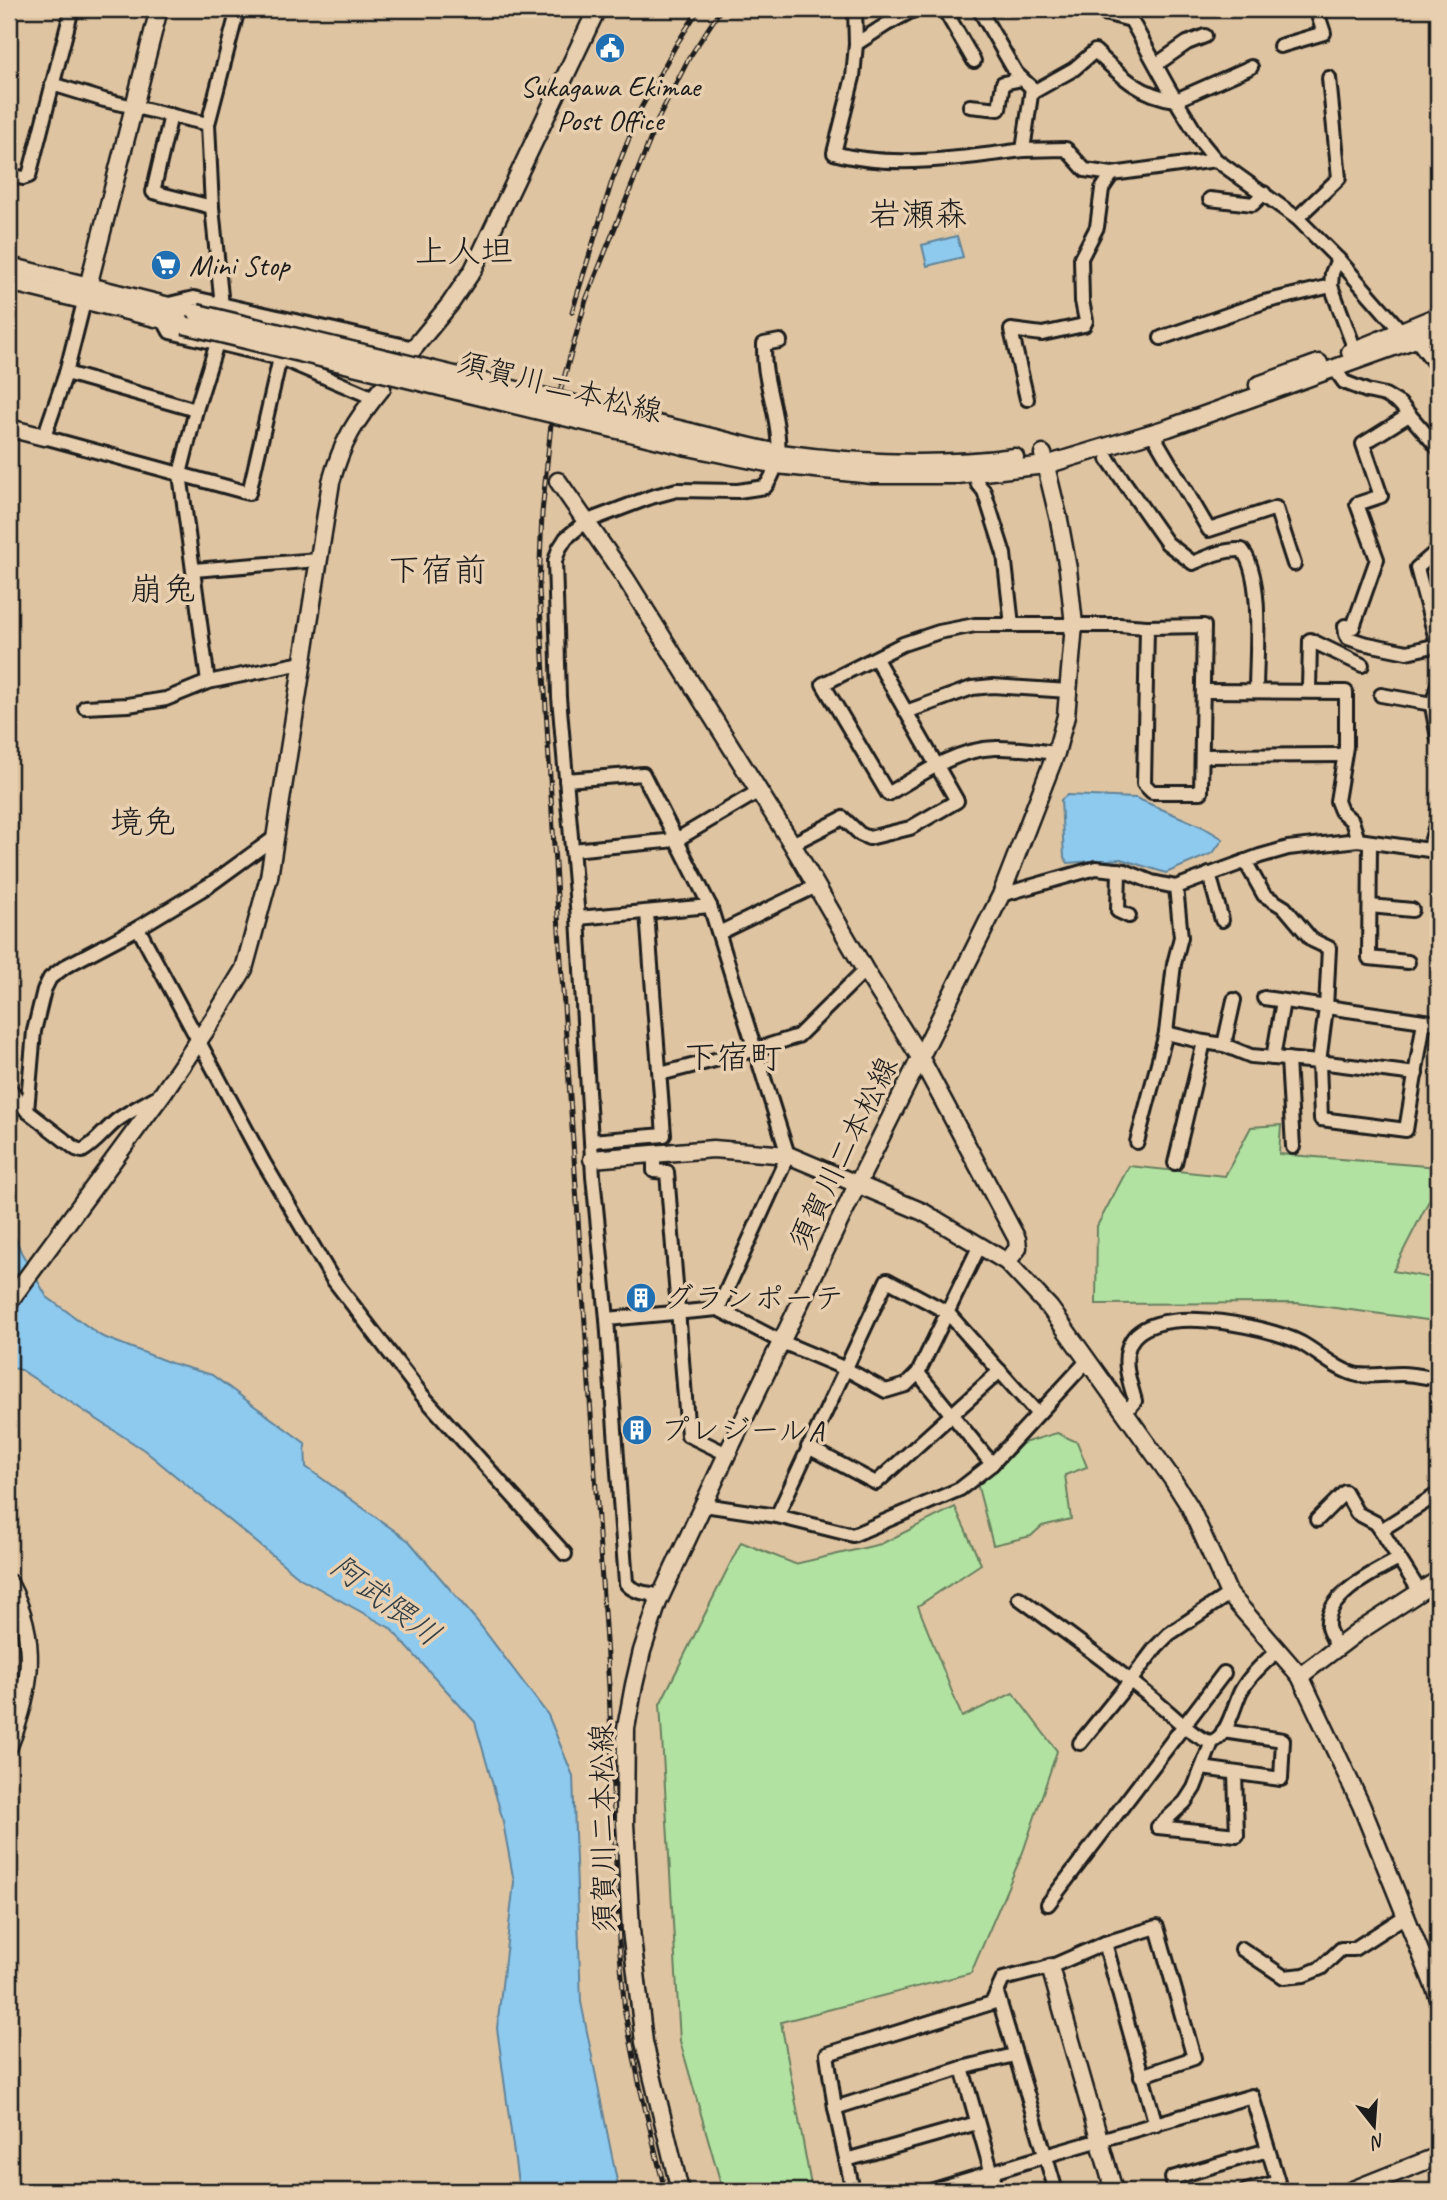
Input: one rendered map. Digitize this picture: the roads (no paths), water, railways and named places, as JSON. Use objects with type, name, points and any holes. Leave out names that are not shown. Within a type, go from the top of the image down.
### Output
[{"type":"street","points":[[9,175],[23,178],[29,176],[72,9]]},
{"type":"street","points":[[44,437],[66,373],[159,9]]},
{"type":"street","points":[[222,306],[212,207],[208,124],[238,9]]},
{"type":"street","points":[[9,1301],[163,1093],[244,969],[266,890],[331,482],[348,432],[378,393],[280,358],[170,332],[163,313],[194,298],[412,351],[473,270],[597,9]]},
{"type":"street","points":[[855,9],[853,77],[834,153],[858,160],[952,159],[1023,150],[1066,149],[1085,170],[1112,174],[1216,160]]},
{"type":"street","points":[[856,44],[915,9]]},
{"type":"street","points":[[944,9],[974,61]]},
{"type":"street","points":[[979,9],[1016,73],[1035,91],[1074,69],[1096,51],[1131,85],[1165,99],[1176,100],[1251,67]]},
{"type":"street","points":[[1101,9],[1104,13],[1129,14],[1202,144],[1216,160],[1297,218],[1338,258],[1401,331],[1416,339],[1438,368]]},
{"type":"street","points":[[1280,46],[1324,33],[1316,9]]},
{"type":"street","points":[[1157,64],[1187,43],[1205,36]]},
{"type":"street","points":[[1297,218],[1339,178],[1329,78]]},
{"type":"street","points":[[970,106],[999,109],[1003,83],[1027,83]]},
{"type":"street","points":[[1023,150],[1027,83]]},
{"type":"street","points":[[52,84],[208,124]]},
{"type":"street","points":[[170,115],[153,192],[212,207]]},
{"type":"street","points":[[1027,399],[1011,330],[1042,334],[1084,325],[1086,321],[1082,301],[1081,258],[1097,227],[1102,189],[1112,174]]},
{"type":"street","points":[[1210,200],[1253,204],[1264,193]]},
{"type":"street","points":[[9,258],[55,270],[49,277]]},
{"type":"street","points":[[1338,258],[1332,273],[1331,286],[1355,350]]},
{"type":"street","points":[[9,266],[49,277],[87,294]]},
{"type":"street","points":[[9,282],[87,294]]},
{"type":"street","points":[[1161,338],[1264,302],[1331,286]]},
{"type":"street","name":"須賀川二本松線","points":[[87,294],[163,313],[184,325],[777,458],[872,475],[957,475],[1045,459]]},
{"type":"street","name":"須賀川二本松線","points":[[87,294],[129,303],[139,314],[197,313],[690,439]]},
{"type":"street","points":[[1045,459],[1175,417],[1438,316]]},
{"type":"street","points":[[1401,331],[1438,322]]},
{"type":"street","points":[[1045,459],[1152,433],[1438,331]]},
{"type":"street","points":[[659,1602],[652,1594],[630,1588],[626,1583],[607,1319],[592,1158],[578,918],[556,649],[555,561],[566,538],[585,522],[651,497],[677,490],[738,491],[765,486],[772,478],[777,458],[778,427],[765,366],[764,344],[780,341]]},
{"type":"street","points":[[208,682],[180,474],[217,342]]},
{"type":"street","points":[[9,428],[249,494],[280,358]]},
{"type":"street","points":[[1334,368],[1344,382],[1385,395],[1400,404],[1438,448]]},
{"type":"street","points":[[66,373],[196,410]]},
{"type":"street","points":[[1409,415],[1363,444],[1381,496],[1357,504],[1377,559],[1353,626],[1345,626],[1348,638],[1407,652],[1438,646],[1417,568],[1438,550]]},
{"type":"street","points":[[1152,433],[1209,530],[1276,508],[1294,565]]},
{"type":"street","name":"須賀川二本松線","points":[[777,458],[873,464],[1045,459]]},
{"type":"street","name":"須賀川二本松線","points":[[680,2191],[644,2042],[631,1930],[625,1823],[626,1728],[642,1651],[659,1602],[727,1454],[1001,895],[1056,753],[1066,716],[1074,625],[1068,569],[1045,459]]},
{"type":"street","points":[[1108,459],[1167,543],[1193,563],[1234,549],[1242,550],[1248,556],[1256,583],[1256,691]]},
{"type":"street","points":[[974,473],[984,491],[1004,554],[1012,625]]},
{"type":"street","points":[[558,481],[626,579],[792,844],[865,970],[921,1059],[1017,1240],[1018,1248],[1007,1262]]},
{"type":"street","points":[[194,570],[318,560]]},
{"type":"street","points":[[1056,753],[995,748],[975,751],[938,765],[888,794],[824,684],[903,644],[939,632],[975,625],[1204,626],[1201,792],[1152,792],[1144,784],[1147,627]]},
{"type":"street","points":[[1309,691],[1310,640],[1362,665]]},
{"type":"street","points":[[792,844],[843,818],[860,834],[869,838],[910,828],[957,801],[876,659]]},
{"type":"street","points":[[85,707],[128,705],[166,699],[208,682],[302,663]]},
{"type":"street","points":[[1438,684],[1432,704],[1438,738]]},
{"type":"street","points":[[906,712],[972,688],[993,686],[1069,691]]},
{"type":"street","points":[[1204,691],[1346,692],[1346,747],[1337,802],[1364,841],[1370,905],[1369,957],[1408,962]]},
{"type":"street","points":[[1381,695],[1432,704]]},
{"type":"street","points":[[1202,757],[1344,755]]},
{"type":"street","points":[[566,780],[643,774],[710,906],[788,1154],[718,1309]]},
{"type":"street","points":[[572,850],[676,839],[759,791]]},
{"type":"street","points":[[1001,895],[1096,868],[1119,870],[1176,887],[1288,848],[1364,841],[1434,852],[1438,818]]},
{"type":"street","points":[[27,1111],[34,1031],[44,989],[50,978],[66,966],[138,928],[211,884],[274,838]]},
{"type":"street","points":[[1245,861],[1264,895],[1285,908],[1312,940],[1329,948],[1326,1008],[1319,1062],[1321,1119],[1406,1130],[1424,1021]]},
{"type":"street","points":[[1119,870],[1118,911],[1129,916]]},
{"type":"street","points":[[1209,874],[1222,920]]},
{"type":"street","points":[[719,933],[816,886]]},
{"type":"street","points":[[1137,1142],[1166,1032],[1174,964],[1181,937],[1176,887]]},
{"type":"street","points":[[1370,905],[1412,910]]},
{"type":"street","points":[[578,918],[710,906]]},
{"type":"street","points":[[591,1141],[664,1135],[647,913]]},
{"type":"street","points":[[138,928],[264,1163],[332,1278],[422,1395],[565,1554]]},
{"type":"street","points":[[660,1074],[798,1036],[865,970]]},
{"type":"street","points":[[1264,998],[1438,1023]]},
{"type":"street","points":[[1224,1045],[1234,1000]]},
{"type":"street","points":[[1273,1058],[1283,1001]]},
{"type":"street","points":[[1166,1032],[1224,1045],[1251,1056],[1416,1074]]},
{"type":"street","points":[[1175,1163],[1205,1042]]},
{"type":"street","points":[[1288,1059],[1293,1147]]},
{"type":"street","points":[[9,1088],[27,1111],[82,1151],[90,1147],[104,1130],[120,1118],[163,1093]]},
{"type":"street","points":[[592,1158],[713,1149],[788,1154],[923,1212],[1007,1262],[1050,1308],[1173,1480],[1189,1507],[1229,1594],[1300,1676],[1361,1805],[1438,1996]]},
{"type":"street","points":[[654,1153],[654,1171],[667,1172],[688,1435],[727,1454]]},
{"type":"street","points":[[607,1319],[718,1309],[782,1342],[846,1369],[886,1391],[906,1385],[918,1373],[981,1245]]},
{"type":"street","points":[[777,1516],[887,1280],[947,1311],[1037,1413]]},
{"type":"street","points":[[1125,1413],[1135,1401],[1126,1366],[1128,1348],[1135,1335],[1157,1323],[1210,1320],[1238,1323],[1301,1343],[1357,1375],[1405,1374],[1438,1379]]},
{"type":"street","points":[[704,1505],[777,1516],[853,1535],[960,1489],[992,1464],[1088,1360]]},
{"type":"street","points":[[808,1447],[876,1483],[1000,1371]]},
{"type":"street","points":[[918,1373],[992,1464]]},
{"type":"street","points":[[1317,1520],[1345,1492],[1357,1513],[1376,1522],[1420,1592]]},
{"type":"street","points":[[1381,1530],[1438,1494]]},
{"type":"street","points":[[1338,1647],[1328,1628],[1331,1610],[1349,1587],[1399,1559]]},
{"type":"street","points":[[1300,1676],[1338,1647],[1438,1580]]},
{"type":"street","points":[[9,1583],[20,1609],[30,1651],[28,1688],[9,1746]]},
{"type":"street","points":[[1080,1742],[1169,1633],[1229,1594]]},
{"type":"street","points":[[1019,1598],[1131,1680],[1183,1725],[1206,1741],[1212,1742]]},
{"type":"street","points":[[1235,1773],[1237,1835],[1158,1827],[1185,1802],[1194,1788],[1212,1742],[1223,1731],[1241,1691],[1253,1674],[1277,1651]]},
{"type":"street","points":[[1048,1904],[1224,1673]]},
{"type":"street","points":[[1202,1768],[1281,1779],[1283,1740],[1223,1731]]},
{"type":"street","points":[[1242,1948],[1284,1977],[1304,1975],[1321,1968],[1341,1949],[1354,1949],[1407,1915]]},
{"type":"street","points":[[853,2191],[835,2108],[827,2054],[992,2003],[1003,1979],[1050,1967],[1105,1943],[1157,1927],[1194,2058],[1141,2076]]},
{"type":"street","points":[[1105,1943],[1156,2125]]},
{"type":"street","points":[[1050,1967],[1114,2191]]},
{"type":"street","points":[[997,1993],[1055,2191]]},
{"type":"street","points":[[835,2108],[962,2068],[1014,2055]]},
{"type":"street","points":[[962,2068],[997,2191]]},
{"type":"street","points":[[930,2191],[960,2187],[992,2173],[1045,2156],[1252,2096],[1279,2182],[1246,2191]]},
{"type":"street","points":[[846,2160],[977,2123]]},
{"type":"street","points":[[1175,2191],[1172,2178],[1268,2150]]},
{"type":"street","points":[[1350,2191],[1438,2156]]},
{"type":"water","points":[[957,236],[963,257],[927,266],[922,245]]},
{"type":"water","points":[[1067,795],[1136,798],[1203,827],[1223,839],[1213,853],[1166,873],[1121,859],[1068,863],[1064,857],[1061,800]]},
{"type":"water","name":"阿武隈川","points":[[9,1223],[21,1252],[47,1297],[101,1336],[171,1363],[212,1375],[305,1443],[306,1467],[409,1541],[477,1621],[548,1715],[573,1776],[581,2002],[619,2191],[519,2191],[497,2028],[514,1882],[502,1817],[475,1722],[390,1628],[300,1578],[144,1450],[21,1370],[9,1367]]},
{"type":"railway","points":[[572,312],[612,181],[641,108],[699,9]]},
{"type":"railway","points":[[665,2191],[625,2013],[619,1941],[609,1687],[539,588],[542,513],[551,424],[586,300],[660,115],[689,58],[721,9]]},
{"type":"place","name":"Sukagawa Ekimae Post Office","points":[[610,48]]},
{"type":"place","name":"Mini Stop","points":[[166,265]]},
{"type":"place","name":"グランポーテ","points":[[641,1298]]},
{"type":"place","name":"プレジールA","points":[[637,1430]]},
{"type":"district","name":"岩瀬森","points":[[918,213]]},
{"type":"district","name":"上人坦","points":[[464,250]]},
{"type":"district","name":"下宿前","points":[[437,569]]},
{"type":"district","name":"崩免","points":[[163,588]]},
{"type":"district","name":"境免","points":[[143,821]]},
{"type":"district","name":"下宿町","points":[[733,1056]]}]
